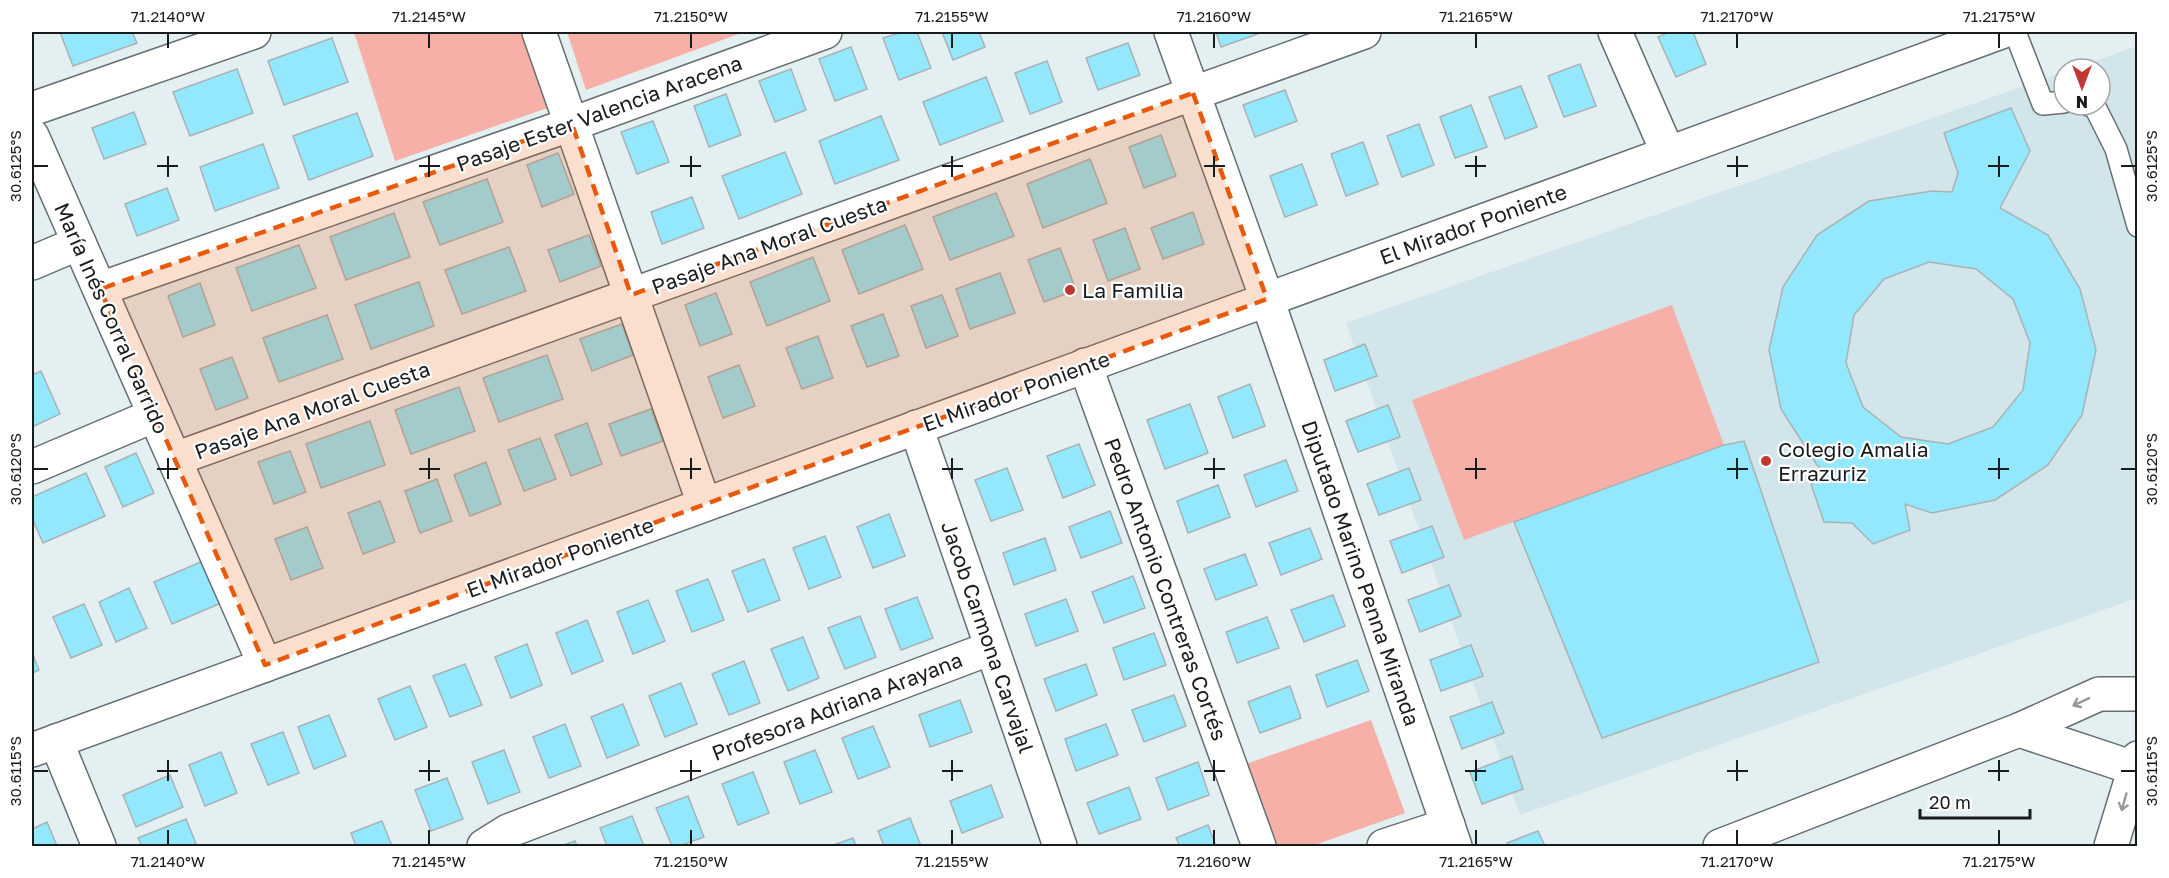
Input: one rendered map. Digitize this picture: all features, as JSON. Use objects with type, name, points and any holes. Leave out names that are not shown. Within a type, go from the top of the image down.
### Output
[{"type":"street","points":[[32,109],[254,32]]},
{"type":"street","points":[[539,32],[704,504]]},
{"type":"street","name":"Pasaje Ester Valencia Aracena","points":[[100,289],[572,124],[825,32]]},
{"type":"street","name":"Diputado Marino Penna Miranda","points":[[1171,32],[1267,299],[1452,836]]},
{"type":"street","name":"Pasaje Ana Moral Cuesta","points":[[175,459],[1364,32]]},
{"type":"street","points":[[1615,32],[1668,153]]},
{"type":"street","name":"El Mirador Poniente","points":[[44,745],[2001,32]]},
{"type":"street","name":"María Inés Corral Garrido","points":[[32,136],[266,664]]},
{"type":"street","points":[[32,263],[79,243]]},
{"type":"street","name":"Pedro Antonio Contreras Cortés","points":[[1085,365],[1259,846]]},
{"type":"street","points":[[32,468],[155,415]]},
{"type":"street","name":"Jacob Carmona Carvajal","points":[[916,427],[991,648],[1052,844]]},
{"type":"street","name":"Profesora Adriana Arayana","points":[[484,846],[508,831],[991,648]]},
{"type":"street","points":[[1720,846],[2019,730],[2099,694],[2138,694]]},
{"type":"street","points":[[2019,730],[2136,763],[2111,846]]},
{"type":"street","points":[[44,745],[99,846]]},
{"type":"street","points":[[1384,846],[1452,836]]},
{"type":"lane","points":[[2015,32],[2043,104],[2052,103]]},
{"type":"lane","points":[[2100,117],[2116,149],[2138,226]]},
{"type":"highlighted area","points":[[1193,93],[1267,299],[265,665],[100,289],[572,124],[631,295]]},
{"type":"shaded area","points":[[354,32],[536,32],[562,103],[395,161]]},
{"type":"shaded area","points":[[567,32],[744,32],[586,90]]},
{"type":"shaded area","name":"Colegio Amalia Errazuriz","points":[[2137,46],[2137,598],[1520,815],[1346,323],[2052,76],[2052,117],[2112,117],[2112,57],[2106,57]]},
{"type":"shaded area","points":[[1672,305],[1724,445],[1464,540],[1412,400]]},
{"type":"shaded area","points":[[1371,720],[1405,813],[1312,846],[1276,846],[1246,764]]},
{"type":"building","points":[[60,32],[132,32],[137,43],[73,66]]},
{"type":"building","points":[[903,32],[917,32],[931,68],[899,80],[883,38]]},
{"type":"building","points":[[942,32],[979,32],[985,47],[953,60]]},
{"type":"building","points":[[1216,32],[1263,32],[1221,47]]},
{"type":"building","points":[[1670,32],[1693,32],[1706,64],[1676,77],[1658,37]]},
{"type":"building","points":[[332,38],[348,82],[284,105],[268,61]]},
{"type":"building","points":[[1128,43],[1140,75],[1098,90],[1086,58]]},
{"type":"building","points":[[851,47],[867,89],[835,101],[819,59]]},
{"type":"building","points":[[1047,61],[1062,102],[1030,114],[1015,73]]},
{"type":"building","points":[[1580,64],[1596,106],[1564,117],[1548,76]]},
{"type":"building","points":[[237,69],[253,113],[190,136],[173,92]]},
{"type":"building","points":[[791,69],[806,110],[775,122],[759,81]]},
{"type":"building","points":[[986,77],[1003,121],[940,145],[923,102]]},
{"type":"building","points":[[1521,86],[1537,127],[1505,139],[1489,97]]},
{"type":"building","points":[[1285,90],[1297,121],[1255,137],[1243,105]]},
{"type":"building","points":[[726,94],[741,135],[709,147],[694,106]]},
{"type":"building","points":[[1471,105],[1487,147],[1455,158],[1440,117]]},
{"type":"building","points":[[2011,108],[2030,151],[2000,208],[2048,235],[2080,289],[2096,350],[2082,415],[2048,465],[1995,500],[1932,513],[1905,504],[1910,530],[1873,544],[1852,523],[1824,522],[1811,484],[1827,474],[1817,465],[1781,409],[1769,350],[1783,287],[1817,235],[1869,201],[1932,191],[1952,192],[1958,173],[1944,133]],"holes":[[[1929,262],[1976,269],[2013,299],[2030,343],[2023,390],[1993,427],[1948,444],[1901,437],[1863,407],[1846,363],[1854,315],[1884,279]]]},
{"type":"building","points":[[134,112],[146,144],[104,159],[92,128]]},
{"type":"building","points":[[357,113],[373,156],[309,180],[293,136]]},
{"type":"building","points":[[881,116],[899,160],[835,184],[819,141]]},
{"type":"building","points":[[653,121],[669,162],[637,174],[621,132]]},
{"type":"building","points":[[1419,124],[1434,165],[1402,177],[1387,136]]},
{"type":"building","points":[[1161,135],[1176,176],[1144,188],[1129,147]]},
{"type":"building","points":[[1363,142],[1378,184],[1346,196],[1331,154]]},
{"type":"building","points":[[263,144],[279,188],[215,211],[200,167]]},
{"type":"building","points":[[785,152],[802,194],[739,219],[722,176]]},
{"type":"building","points":[[558,153],[574,194],[542,207],[527,165]]},
{"type":"building","points":[[1090,159],[1107,203],[1043,228],[1027,184]]},
{"type":"building","points":[[1302,164],[1317,205],[1285,217],[1270,176]]},
{"type":"building","points":[[487,179],[503,222],[440,245],[423,202]]},
{"type":"building","points":[[167,188],[179,220],[137,236],[125,204]]},
{"type":"building","points":[[996,193],[1014,236],[950,260],[933,217]]},
{"type":"building","points":[[692,197],[704,228],[662,244],[651,212]]},
{"type":"building","points":[[1193,212],[1204,244],[1163,259],[1151,228]]},
{"type":"building","points":[[394,213],[410,257],[346,280],[330,237]]},
{"type":"building","points":[[905,225],[923,269],[859,294],[842,250]]},
{"type":"building","points":[[1125,228],[1140,269],[1108,281],[1093,240]]},
{"type":"building","points":[[589,235],[601,266],[560,282],[548,250]]},
{"type":"building","points":[[299,245],[316,288],[252,311],[236,268]]},
{"type":"building","points":[[509,247],[526,291],[462,314],[445,270]]},
{"type":"building","points":[[1060,248],[1076,290],[1044,302],[1028,260]]},
{"type":"building","points":[[813,257],[830,301],[767,326],[750,282]]},
{"type":"building","points":[[1000,273],[1015,313],[970,329],[956,289]]},
{"type":"building","points":[[419,282],[434,326],[371,349],[355,305]]},
{"type":"building","points":[[200,283],[215,325],[183,337],[168,296]]},
{"type":"building","points":[[716,293],[732,334],[700,346],[685,305]]},
{"type":"building","points":[[942,295],[958,336],[926,348],[911,306]]},
{"type":"building","points":[[883,314],[899,356],[867,367],[851,326]]},
{"type":"building","points":[[327,315],[343,359],[279,382],[263,338]]},
{"type":"building","points":[[622,324],[633,355],[592,371],[580,339]]},
{"type":"building","points":[[818,336],[833,378],[802,389],[786,348]]},
{"type":"building","points":[[1365,344],[1377,376],[1335,391],[1324,360]]},
{"type":"building","points":[[547,355],[563,399],[499,422],[483,378]]},
{"type":"building","points":[[232,357],[248,398],[216,410],[200,369]]},
{"type":"building","points":[[739,365],[755,406],[723,418],[708,377]]},
{"type":"building","points":[[41,371],[60,414],[32,427],[32,375]]},
{"type":"building","points":[[1250,384],[1265,426],[1233,438],[1218,397]]},
{"type":"building","points":[[459,387],[475,431],[411,454],[395,410]]},
{"type":"building","points":[[1190,404],[1208,453],[1165,469],[1147,420]]},
{"type":"building","points":[[1388,405],[1400,437],[1358,452],[1346,421]]},
{"type":"building","points":[[651,409],[663,441],[621,456],[609,424]]},
{"type":"building","points":[[370,421],[385,465],[321,488],[306,444]]},
{"type":"building","points":[[587,423],[602,464],[571,476],[555,435]]},
{"type":"building","points":[[540,438],[556,479],[524,491],[508,450]]},
{"type":"building","points":[[1744,441],[1819,662],[1602,738],[1514,522],[1724,445]]},
{"type":"building","points":[[1079,444],[1095,485],[1063,498],[1047,456]]},
{"type":"building","points":[[290,451],[306,492],[274,504],[258,462]]},
{"type":"building","points":[[136,453],[154,493],[123,507],[105,467]]},
{"type":"building","points":[[1286,460],[1298,491],[1256,507],[1244,475]]},
{"type":"building","points":[[486,462],[501,504],[470,516],[454,475]]},
{"type":"building","points":[[1007,468],[1023,510],[991,521],[975,480]]},
{"type":"building","points":[[1409,468],[1421,500],[1379,515],[1367,484]]},
{"type":"building","points":[[86,473],[105,516],[43,543],[32,518],[32,497]]},
{"type":"building","points":[[437,479],[452,521],[420,533],[405,491]]},
{"type":"building","points":[[1218,485],[1230,517],[1188,533],[1177,501]]},
{"type":"building","points":[[380,501],[395,542],[363,554],[348,513]]},
{"type":"building","points":[[1110,511],[1122,543],[1081,558],[1069,527]]},
{"type":"building","points":[[889,514],[905,556],[873,568],[857,527]]},
{"type":"building","points":[[1432,526],[1444,557],[1402,573],[1390,541]]},
{"type":"building","points":[[307,527],[323,568],[291,580],[275,539]]},
{"type":"building","points":[[1310,528],[1322,559],[1281,575],[1269,543]]},
{"type":"building","points":[[825,536],[841,577],[809,589],[793,548]]},
{"type":"building","points":[[1045,538],[1056,570],[1014,585],[1003,553]]},
{"type":"building","points":[[1245,554],[1257,585],[1216,600],[1204,569]]},
{"type":"building","points":[[764,559],[780,600],[748,612],[732,571]]},
{"type":"building","points":[[203,561],[221,603],[172,624],[154,582]]},
{"type":"building","points":[[1133,576],[1145,608],[1104,623],[1092,592]]},
{"type":"building","points":[[708,579],[724,620],[692,632],[676,591]]},
{"type":"building","points":[[1449,585],[1461,616],[1420,632],[1408,600]]},
{"type":"building","points":[[129,588],[147,628],[116,642],[99,602]]},
{"type":"building","points":[[1333,595],[1345,626],[1304,642],[1291,610]]},
{"type":"building","points":[[917,597],[933,638],[901,650],[885,609]]},
{"type":"building","points":[[1066,599],[1078,631],[1036,646],[1025,614]]},
{"type":"building","points":[[648,600],[665,641],[633,654],[617,612]]},
{"type":"building","points":[[84,604],[102,645],[71,658],[53,617]]},
{"type":"building","points":[[860,616],[876,657],[845,669],[828,628]]},
{"type":"building","points":[[1267,617],[1279,648],[1237,663],[1226,632]]},
{"type":"building","points":[[587,620],[603,661],[572,674],[556,633]]},
{"type":"building","points":[[1154,633],[1166,665],[1124,680],[1113,648]]},
{"type":"building","points":[[803,637],[819,678],[788,691],[771,649]]},
{"type":"building","points":[[527,644],[542,685],[511,698],[495,657]]},
{"type":"building","points":[[1471,645],[1483,676],[1441,691],[1430,660]]},
{"type":"building","points":[[32,652],[39,670],[32,673]]},
{"type":"building","points":[[1357,660],[1369,691],[1327,707],[1316,675]]},
{"type":"building","points":[[744,661],[760,703],[729,715],[712,674]]},
{"type":"building","points":[[465,664],[482,705],[450,717],[433,676]]},
{"type":"building","points":[[1086,664],[1097,695],[1056,711],[1044,679]]},
{"type":"building","points":[[681,683],[697,724],[665,737],[649,696]]},
{"type":"building","points":[[410,686],[427,727],[395,740],[378,699]]},
{"type":"building","points":[[1290,686],[1301,718],[1260,733],[1248,702]]},
{"type":"building","points":[[1174,695],[1186,726],[1144,742],[1132,710]]},
{"type":"building","points":[[960,700],[972,732],[930,747],[919,715]]},
{"type":"building","points":[[1492,702],[1504,733],[1462,749],[1450,717]]},
{"type":"building","points":[[623,704],[639,745],[607,758],[591,717]]},
{"type":"building","points":[[329,715],[346,756],[314,769],[298,727]]},
{"type":"building","points":[[565,724],[581,766],[549,778],[533,737]]},
{"type":"building","points":[[1106,724],[1118,755],[1076,771],[1065,739]]},
{"type":"building","points":[[873,726],[890,767],[858,779],[842,738]]},
{"type":"building","points":[[283,732],[299,773],[268,785],[251,744]]},
{"type":"building","points":[[504,750],[520,792],[488,804],[472,762]]},
{"type":"building","points":[[815,750],[832,792],[800,804],[784,762]]},
{"type":"building","points":[[221,752],[237,793],[205,806],[189,765]]},
{"type":"building","points":[[1512,756],[1523,789],[1482,804],[1470,772]]},
{"type":"building","points":[[1198,762],[1209,795],[1168,810],[1156,778]]},
{"type":"building","points":[[753,772],[769,813],[738,825],[722,784]]},
{"type":"building","points":[[170,775],[183,807],[136,827],[123,795]]},
{"type":"building","points":[[447,778],[463,819],[431,831],[415,790]]},
{"type":"building","points":[[991,785],[1003,817],[962,833],[950,801]]},
{"type":"building","points":[[1129,787],[1141,819],[1099,834],[1087,803]]},
{"type":"building","points":[[688,796],[704,837],[679,846],[672,846],[656,808]]},
{"type":"building","points":[[632,816],[644,846],[607,846],[600,828]]},
{"type":"building","points":[[910,818],[921,846],[884,846],[878,831]]},
{"type":"building","points":[[186,819],[197,846],[142,846],[138,838]]},
{"type":"building","points":[[382,821],[392,846],[356,846],[351,833]]},
{"type":"building","points":[[47,822],[57,846],[32,846],[32,829]]},
{"type":"building","points":[[1208,825],[1216,846],[1180,846],[1176,838]]},
{"type":"building","points":[[1538,831],[1545,846],[1508,846],[1507,843]]},
{"type":"building","points":[[853,838],[856,846],[831,846]]},
{"type":"building","points":[[575,841],[577,846],[561,846]]},
{"type":"place","name":"La Familia","points":[[1070,290]]},
{"type":"place","name":"Colegio Amalia Errazuriz","points":[[1766,461]]}]
